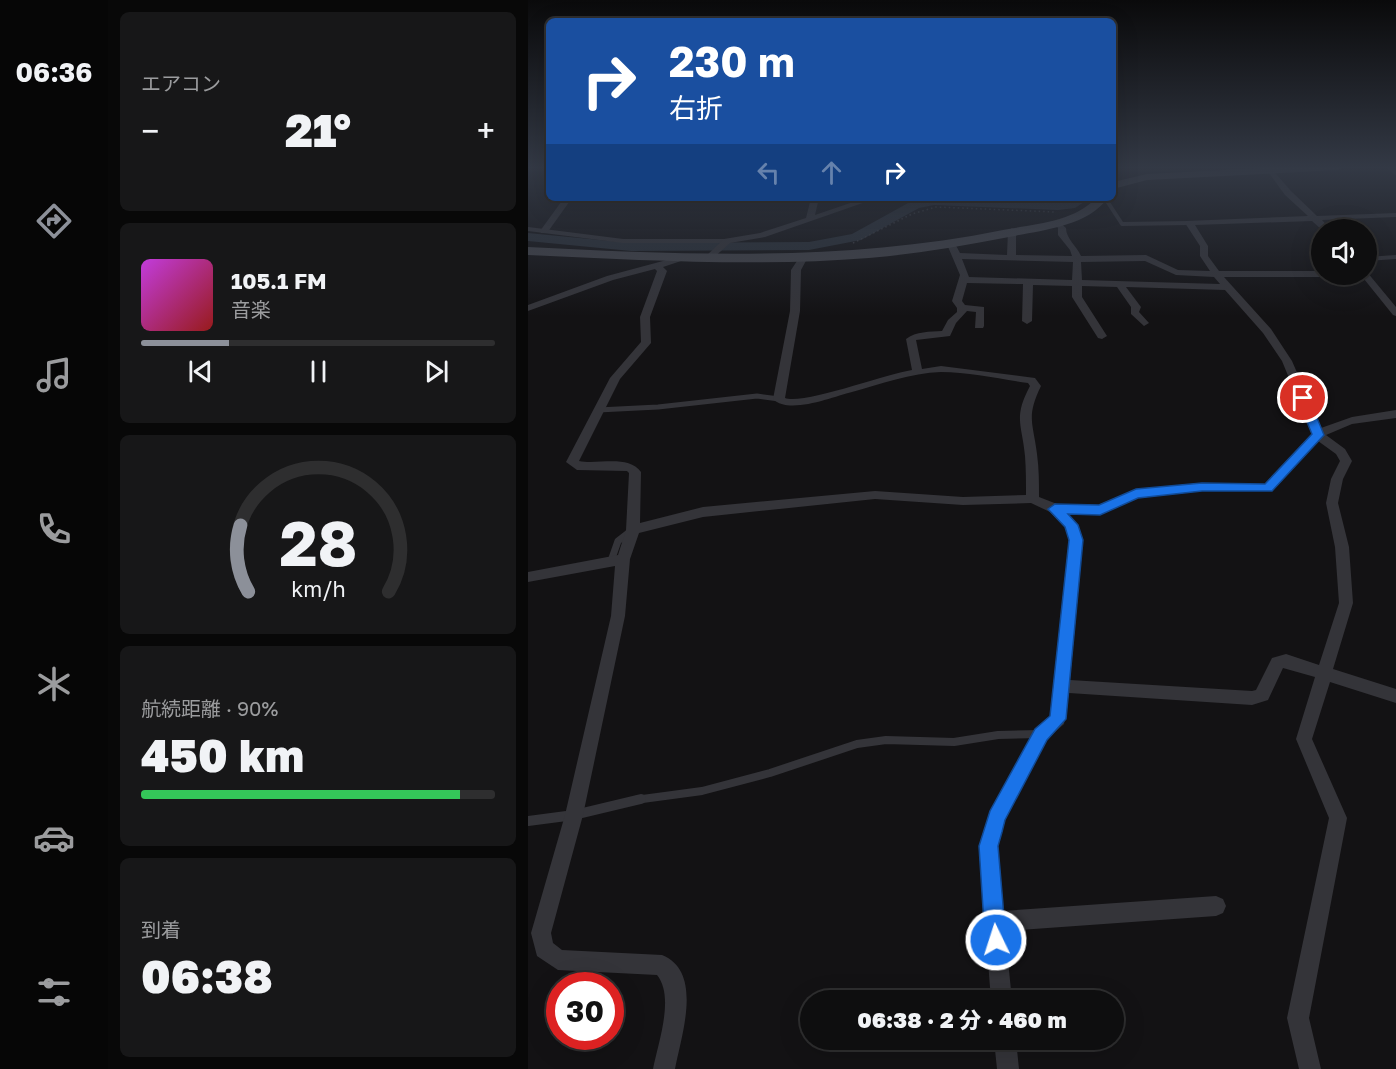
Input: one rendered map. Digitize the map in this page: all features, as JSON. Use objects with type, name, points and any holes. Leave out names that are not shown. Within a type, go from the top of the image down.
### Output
[{"type":"street","points":[[544,231],[554,217]]},
{"type":"street","points":[[711,255],[727,241],[762,236],[816,217]]},
{"type":"street","points":[[528,251],[609,256],[689,257],[711,255],[804,257],[874,254],[1012,231],[1060,217],[1062,235],[1074,249],[1077,259],[1077,297],[1102,336]]},
{"type":"street","points":[[1188,223],[1320,217]]},
{"type":"street","points":[[1188,223],[1204,246],[1204,256],[1217,275],[1267,331],[1287,361],[1318,435],[1341,452],[1346,461],[1337,479],[1332,503],[1342,547],[1346,603],[1304,739],[1338,818],[1298,1018],[1310,1069]]},
{"type":"street","points":[[1011,258],[1012,231]]},
{"type":"street","points":[[950,242],[965,275],[957,302],[962,308],[981,309],[979,326]]},
{"type":"street","points":[[957,256],[1146,258],[1176,272],[1217,275],[1311,274]]},
{"type":"street","points":[[528,308],[582,287],[689,257]]},
{"type":"street","points":[[804,257],[796,270],[795,311],[779,399],[787,403],[809,400],[917,371],[941,369],[1031,380],[1036,386],[1026,405],[1025,424],[1031,454],[1033,500]]},
{"type":"street","points":[[657,265],[662,271],[645,317],[646,343],[615,378],[572,462],[577,466],[630,467],[635,472],[633,530],[617,560],[618,616],[574,815],[541,933],[544,950],[558,960],[662,965],[674,979],[677,1002],[664,1069]]},
{"type":"street","points":[[964,280],[1226,287]]},
{"type":"street","points":[[1027,321],[1028,282]]},
{"type":"street","points":[[1120,285],[1136,307],[1134,312],[1144,323]]},
{"type":"street","points":[[1373,285],[1396,313]]},
{"type":"street","points":[[917,371],[911,339],[918,336],[946,334],[951,322],[962,313],[962,308]]},
{"type":"street","points":[[633,530],[703,512],[875,495],[963,501],[1033,500],[1055,509],[1100,510],[1136,493],[1202,487],[1268,488],[1318,435],[1329,428],[1372,417],[1396,414]]},
{"type":"street","points":[[999,990],[988,846],[996,818],[1041,734],[1058,719],[1076,540],[1071,525],[1055,509]]},
{"type":"street","points":[[528,577],[617,560]]},
{"type":"street","points":[[1061,686],[1252,698],[1262,694],[1278,663],[1286,661],[1396,696]]},
{"type":"street","points":[[994,922],[1216,906]]},
{"type":"street","points":[[1006,1050],[1008,1069]]},
{"type":"lane","points":[[1117,217],[1122,224],[1188,223]]},
{"type":"lane","points":[[528,229],[623,241],[727,241]]},
{"type":"lane","points":[[1377,258],[1396,257]]},
{"type":"lane","points":[[598,410],[658,407],[757,396],[779,399]]},
{"type":"lane","points":[[528,821],[574,815],[648,797],[702,791],[770,773],[857,744],[886,740],[954,742],[998,735],[1041,734]]},
{"type":"path","points":[[853,243],[907,217]]},
{"type":"waterway","points":[[528,237],[631,247],[809,246],[856,237],[893,217]]},
{"type":"route","points":[[996,940],[988,846],[996,818],[1041,734],[1058,719],[1076,540],[1071,525],[1055,509],[1100,510],[1136,493],[1202,487],[1268,488],[1318,435],[1303,398]]}]
